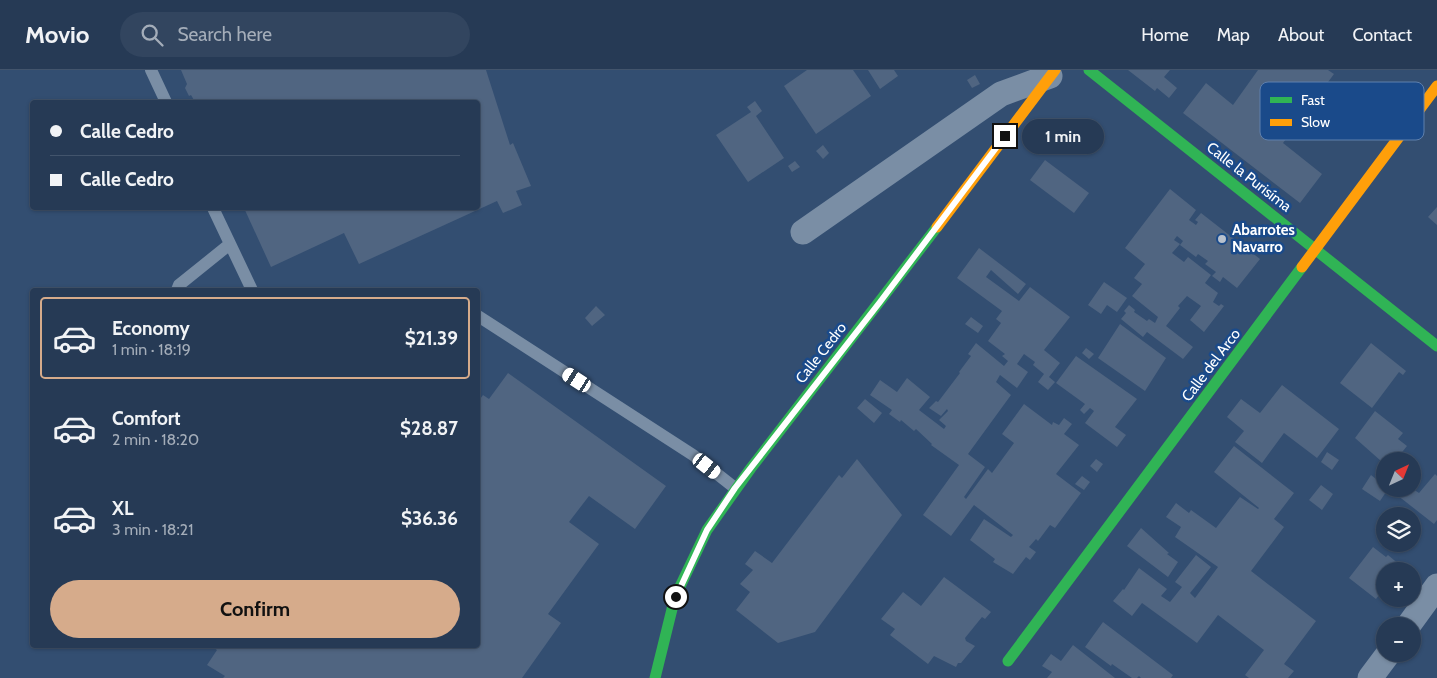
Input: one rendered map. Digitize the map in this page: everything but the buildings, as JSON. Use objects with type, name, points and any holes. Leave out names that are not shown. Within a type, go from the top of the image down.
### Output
[{"type":"street","name":"Calle la Purisíma","points":[[1089,70],[1437,346]]},
{"type":"street","points":[[803,232],[1001,94],[1053,73]]},
{"type":"street","name":"Calle Cedro","points":[[655,678],[676,597],[707,530],[735,488],[880,302],[1053,73]]},
{"type":"street","name":"Calle del Arco","points":[[1424,104],[1437,86]]},
{"type":"street","name":"Calle del Arco","points":[[1008,665],[1397,140]]},
{"type":"street","points":[[1415,617],[1437,586]]},
{"type":"street","points":[[1370,678],[1382,662]]},
{"type":"lane","points":[[151,70],[165,100]]},
{"type":"lane","points":[[215,210],[251,288]]},
{"type":"lane","points":[[178,288],[179,285],[230,244]]},
{"type":"lane","points":[[480,317],[694,455],[735,488]]},
{"type":"traffic: fast","points":[[1089,70],[1437,346]]},
{"type":"traffic: fast","points":[[655,678],[675,597],[707,530],[751,468],[937,227]]},
{"type":"traffic: fast","points":[[1008,661],[1302,267]]},
{"type":"traffic: slow","points":[[937,227],[1055,70]]},
{"type":"traffic: slow","points":[[1424,103],[1437,86]]},
{"type":"traffic: slow","points":[[1302,267],[1397,140]]},
{"type":"place","name":"Abarrotes Navarro","points":[[1222,239]]},
{"type":"route","points":[[676,597],[707,530],[735,488],[880,302],[1005,136]]}]
